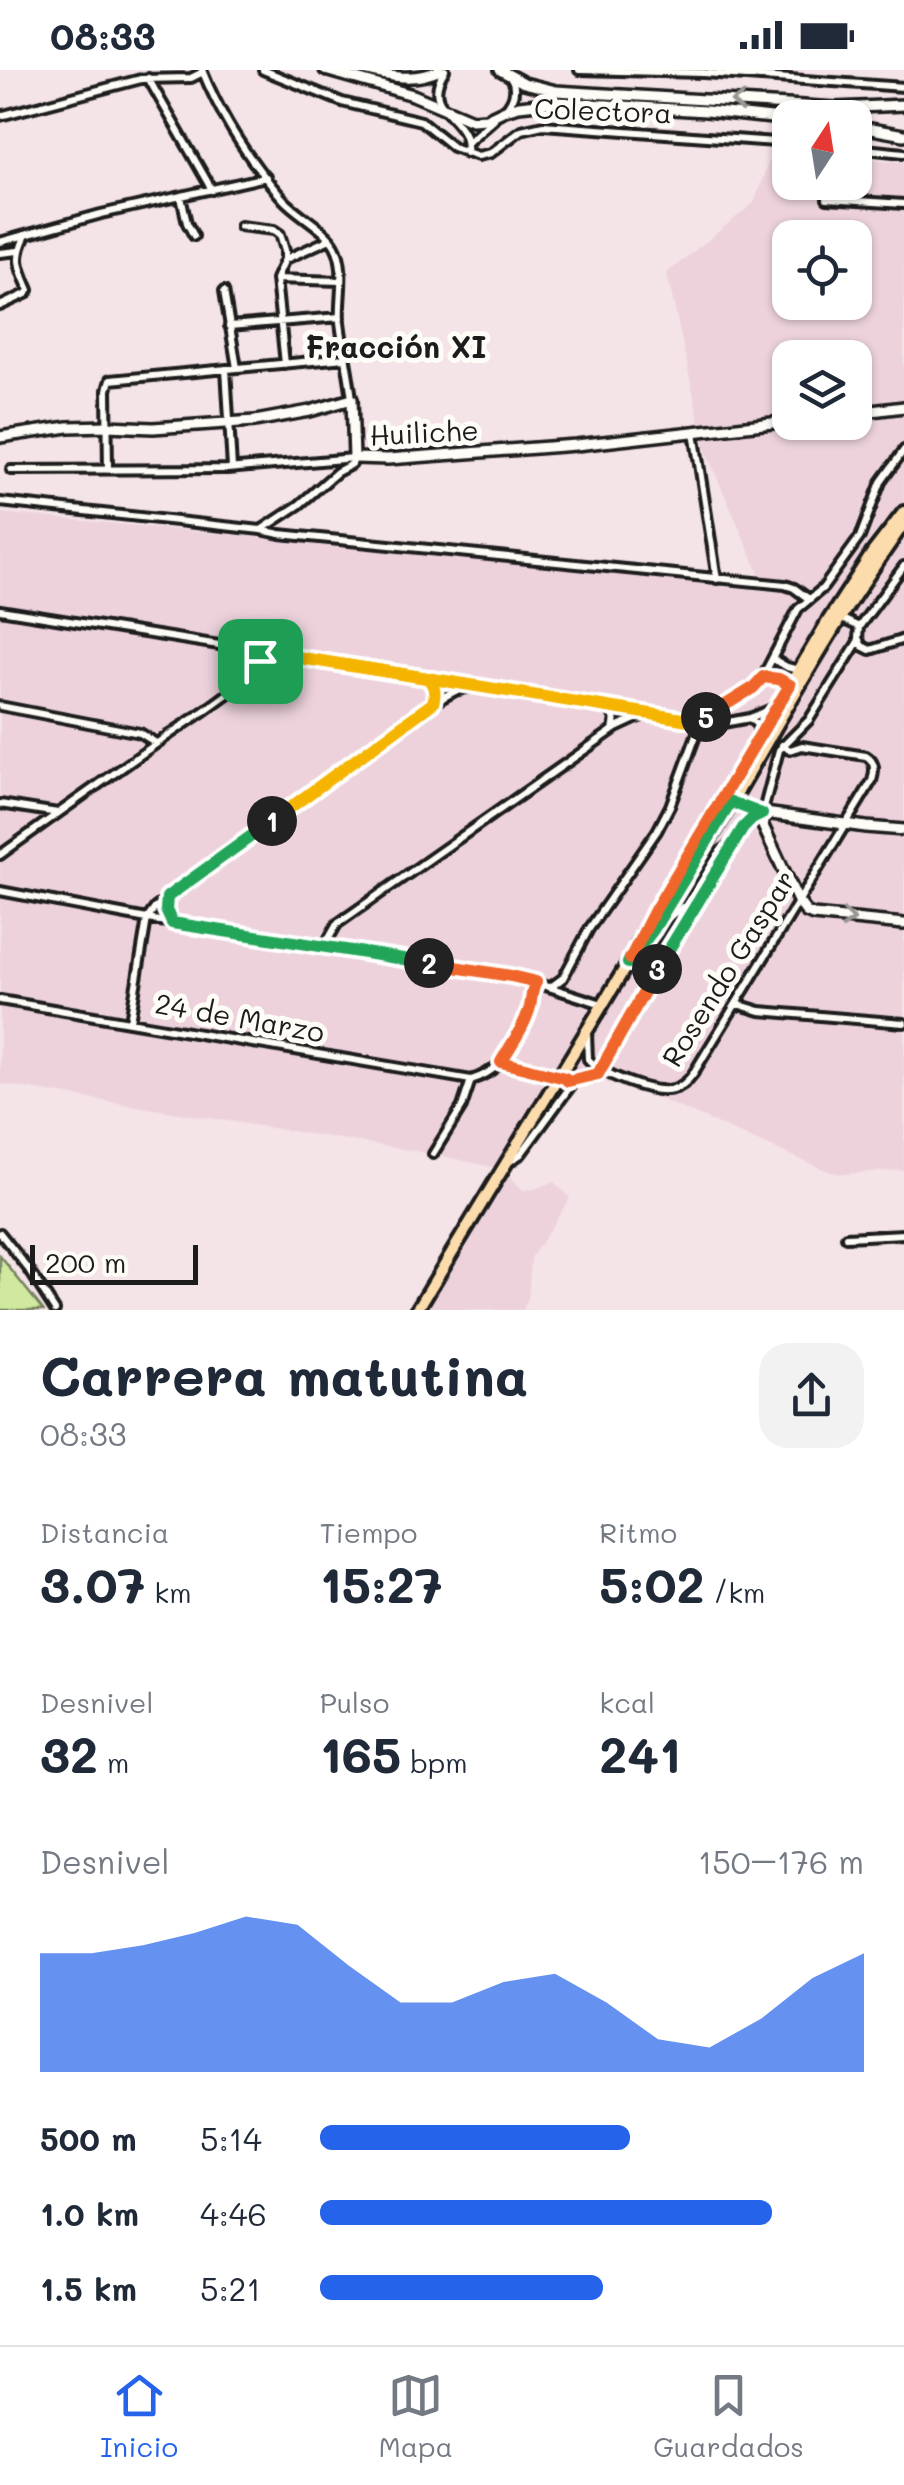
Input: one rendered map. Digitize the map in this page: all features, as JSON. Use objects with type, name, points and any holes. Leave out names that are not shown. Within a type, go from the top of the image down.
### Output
[{"type":"main road","points":[[417,1310],[506,1163],[563,1079],[655,910],[842,599],[904,512]]},
{"type":"main road","points":[[628,963],[652,931],[832,630],[904,523]]},
{"type":"street","points":[[262,70],[342,102],[421,121],[466,153],[469,141],[505,110],[514,94],[514,86],[504,72]]},
{"type":"street","points":[[325,70],[399,90],[477,120],[486,120],[505,110],[555,102],[772,118]]},
{"type":"street","points":[[364,70],[396,78],[421,77],[442,70]]},
{"type":"street","points":[[442,70],[436,89],[443,108],[469,141]]},
{"type":"street","name":"Colectora","points":[[579,70],[687,71],[904,86]]},
{"type":"street","points":[[0,116],[107,87],[148,78],[191,78],[202,71],[227,124],[266,177],[288,204],[330,239],[340,258],[340,316],[352,398]]},
{"type":"street","points":[[504,72],[524,83],[556,91],[836,108],[904,105]]},
{"type":"street","points":[[148,78],[212,190]]},
{"type":"street","name":"Colectora","points":[[466,153],[491,153],[521,130],[543,125],[772,142]]},
{"type":"street","points":[[872,129],[904,135]]},
{"type":"street","points":[[872,150],[904,153]]},
{"type":"street","points":[[0,242],[101,214],[266,177]]},
{"type":"street","points":[[181,197],[194,236]]},
{"type":"street","points":[[852,200],[904,204]]},
{"type":"street","points":[[240,226],[280,234],[285,259],[276,279],[285,364]]},
{"type":"street","points":[[0,306],[30,290],[18,251],[26,234]]},
{"type":"street","points":[[285,259],[330,239]]},
{"type":"street","points":[[0,252],[18,251]]},
{"type":"street","points":[[276,279],[340,281]]},
{"type":"street","points":[[224,291],[237,368]]},
{"type":"street","points":[[229,326],[340,316]]},
{"type":"street","points":[[108,470],[110,380],[346,358]]},
{"type":"street","points":[[226,369],[232,468]]},
{"type":"street","name":"Huiliche","points":[[0,437],[50,429],[229,423],[282,417],[352,398],[354,458],[522,449],[772,423]]},
{"type":"street","points":[[872,411],[904,407]]},
{"type":"street","points":[[694,432],[717,579]]},
{"type":"street","points":[[552,987],[568,972],[589,930],[657,832],[701,722],[753,688],[763,677],[795,614],[823,588],[860,537],[884,475],[904,450]]},
{"type":"street","points":[[11,470],[232,468],[354,458],[352,464],[336,472],[299,505],[258,530]]},
{"type":"street","points":[[0,502],[785,585],[809,599]]},
{"type":"street","points":[[904,566],[858,627],[859,640],[870,650],[904,638]]},
{"type":"street","points":[[0,610],[701,722],[750,718],[779,704]]},
{"type":"street","points":[[840,618],[858,627]]},
{"type":"street","points":[[859,640],[809,720],[782,744],[776,755],[762,814],[763,826],[806,912],[904,924]]},
{"type":"street","points":[[252,650],[260,661],[257,675]]},
{"type":"street","points":[[0,855],[156,743],[257,675],[294,657]]},
{"type":"street","points":[[773,658],[799,670]]},
{"type":"street","points":[[763,677],[790,685]]},
{"type":"street","points":[[428,678],[434,686],[433,703]]},
{"type":"street","points":[[130,1021],[147,919],[167,897],[433,703],[465,688],[478,687]]},
{"type":"street","points":[[0,706],[140,733],[156,743]]},
{"type":"street","points":[[606,707],[614,714],[613,730]]},
{"type":"street","points":[[324,947],[337,924],[613,730],[648,713]]},
{"type":"street","points":[[750,718],[758,726],[756,743]]},
{"type":"street","name":"Rosendo Gaspar","points":[[600,1070],[668,1091],[693,1074],[872,781],[874,763],[866,756],[802,746],[790,750],[782,744]]},
{"type":"street","points":[[731,802],[762,814],[904,830]]},
{"type":"street","points":[[0,804],[58,813]]},
{"type":"street","points":[[501,1062],[563,1079],[593,1076],[600,1070],[746,823],[762,814]]},
{"type":"street","points":[[642,994],[654,956],[720,852],[734,842]]},
{"type":"street","points":[[0,891],[147,919],[511,976],[604,1005]]},
{"type":"street","points":[[167,897],[166,910],[172,923]]},
{"type":"street","points":[[652,931],[690,899]]},
{"type":"street","points":[[434,1154],[462,1107],[472,1080],[501,1062],[526,1016],[536,982]]},
{"type":"street","name":"24 de Marzo","points":[[0,1000],[472,1080]]},
{"type":"street","points":[[737,1004],[760,1011],[904,1023]]},
{"type":"street","points":[[587,1032],[588,1059],[600,1070]]},
{"type":"street","points":[[0,1233],[55,1310]]},
{"type":"street","points":[[846,1237],[904,1234]]},
{"type":"shaded area","points":[[772,152],[772,200],[872,200],[872,159],[904,162],[904,1170],[830,1172],[632,1087],[558,1076],[502,1169],[523,1190],[554,1182],[570,1198],[531,1258],[528,1299],[523,1310],[417,1310],[501,1169],[433,1154],[0,1084],[0,513],[475,558],[767,591],[706,452],[667,273],[754,203]]},
{"type":"green space","points":[[0,1256],[43,1310],[0,1310]]},
{"type":"district","name":"Fracción XI","points":[[396,346]]},
{"type":"route","points":[[260,661],[252,650],[701,722],[753,688],[763,677],[790,685],[655,910],[628,963],[653,930],[731,802],[762,814],[746,823],[598,1074],[568,1081],[501,1062],[526,1016],[536,982],[172,923],[166,910],[167,897],[433,703],[435,695],[434,686],[428,678],[294,657],[257,675],[260,661]]}]
